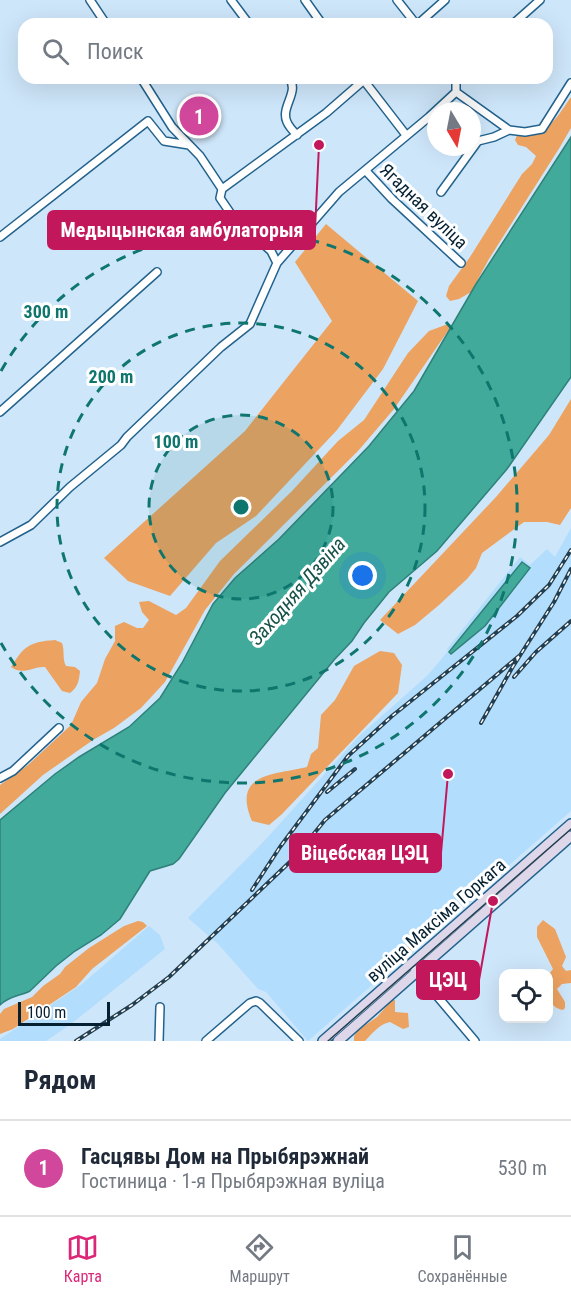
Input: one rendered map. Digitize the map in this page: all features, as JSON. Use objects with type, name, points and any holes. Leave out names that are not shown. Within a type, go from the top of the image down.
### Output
[{"type":"main road","name":"вуліца Максіма Горкага","points":[[323,1041],[571,824]]},
{"type":"main road","name":"вуліца Максіма Горкага","points":[[338,1041],[571,836]]},
{"type":"street","points":[[90,0],[102,18]]},
{"type":"street","points":[[231,0],[244,18]]},
{"type":"street","points":[[305,0],[318,18]]},
{"type":"street","points":[[397,0],[412,18]]},
{"type":"street","points":[[424,18],[445,0]]},
{"type":"street","points":[[520,18],[540,0]]},
{"type":"street","points":[[456,92],[509,130],[525,132],[542,129],[571,83]]},
{"type":"street","points":[[145,84],[172,127],[200,156],[222,189]]},
{"type":"street","points":[[292,84],[294,88],[285,116],[287,124],[297,135]]},
{"type":"street","points":[[277,263],[271,251],[233,218],[220,198],[222,189],[297,135],[357,84]]},
{"type":"street","points":[[367,84],[406,135]]},
{"type":"street","points":[[0,542],[31,525],[70,487],[121,445],[221,347],[250,324],[277,263],[339,192],[456,92],[456,84]]},
{"type":"street","points":[[0,237],[148,121],[164,141],[189,145]]},
{"type":"street","points":[[441,192],[478,141],[509,130]]},
{"type":"street","name":"Ягадная вуліца","points":[[366,171],[392,199],[461,263]]},
{"type":"street","points":[[0,412],[157,272]]},
{"type":"street","points":[[0,778],[13,771],[59,728]]},
{"type":"street","points":[[464,917],[471,925]]},
{"type":"street","points":[[410,964],[475,1041]]},
{"type":"street","points":[[206,1041],[256,1001],[298,1041]]},
{"type":"street","points":[[159,1041],[160,1007]]},
{"type":"shaded area","points":[[571,97],[571,128],[560,147],[489,259],[471,292],[450,301],[446,296],[449,286],[536,156],[526,147],[518,145],[515,140],[517,135],[538,131],[550,124]]},
{"type":"shaded area","points":[[326,224],[418,301],[383,369],[337,430],[256,516],[216,543],[170,596],[128,581],[104,558],[245,431],[332,321],[295,262]]},
{"type":"shaded area","points":[[448,324],[450,328],[394,409],[358,451],[234,574],[205,610],[165,682],[141,708],[43,775],[0,814],[0,785],[28,765],[71,725],[81,702],[97,683],[105,659],[115,641],[115,626],[124,622],[137,628],[143,628],[149,620],[142,612],[139,602],[149,601],[176,615],[186,608],[220,561],[292,491],[338,441],[364,420],[408,353],[429,331]]},
{"type":"shaded area","points":[[571,399],[571,508],[560,525],[547,522],[524,522],[482,553],[476,568],[467,579],[439,605],[415,625],[398,634],[380,620],[496,497],[549,435]]},
{"type":"shaded area","points":[[571,528],[571,811],[308,1041],[266,992],[258,989],[218,944],[188,918],[266,839],[358,737],[428,675],[520,557],[530,565],[547,549],[555,557]]},
{"type":"shaded area","points":[[55,640],[62,643],[66,666],[75,667],[80,671],[78,684],[70,693],[62,691],[45,667],[20,671],[11,667],[28,646]]},
{"type":"shaded area","points":[[380,651],[394,653],[402,665],[398,693],[281,815],[269,825],[252,821],[247,805],[247,793],[252,784],[270,775],[307,767],[311,754],[318,748],[321,715],[335,700],[354,666]]},
{"type":"shaded area","points":[[454,908],[456,910],[454,912],[386,973],[381,973],[380,970]]},
{"type":"shaded area","points":[[543,920],[555,929],[566,957],[562,966],[566,971],[571,970],[571,983],[562,984],[557,989],[565,1002],[563,1010],[553,1005],[553,969],[537,937],[537,927]]},
{"type":"shaded area","points":[[138,921],[147,926],[92,969],[76,987],[13,1029],[0,1034],[0,1014],[4,1009],[32,997],[89,948],[124,926]]},
{"type":"shaded area","points":[[149,926],[160,935],[165,949],[71,1024],[46,1041],[0,1041],[82,984]]},
{"type":"shaded area","points":[[392,1000],[395,1000],[395,1012],[408,1013],[409,1027],[403,1029],[390,1022],[386,1023],[365,1041],[354,1041],[358,1030],[377,1017]]},
{"type":"water","name":"Заходняя Дзвіна","points":[[571,137],[571,377],[507,469],[437,551],[389,592],[352,641],[225,793],[179,859],[173,864],[150,871],[120,919],[101,935],[75,951],[30,991],[0,1005],[0,820],[55,774],[129,727],[160,698],[182,663],[213,604],[235,578],[279,539],[369,446],[414,391],[476,284]]},
{"type":"water","points":[[522,562],[530,568],[485,626],[451,654],[449,652]]},
{"type":"tram line","points":[[328,1041],[571,829]]},
{"type":"railway","points":[[252,890],[280,847],[348,756],[392,716],[517,616],[549,585],[571,550]]},
{"type":"railway","points":[[481,723],[512,668],[554,602],[571,569]]},
{"type":"railway","points":[[514,677],[536,652],[571,621]]},
{"type":"railway","points":[[76,1041],[132,1005],[169,977],[294,858],[325,820],[519,656]]},
{"type":"railway","points":[[327,792],[355,769]]},
{"type":"place","name":"Гасцявы Дом на Прыбярэжнай","points":[[199,116]]},
{"type":"place","name":"Медыцынская амбулаторыя","points":[[319,145]]},
{"type":"place","name":"Віцебская ЦЭЦ","points":[[448,774]]},
{"type":"place","name":"ЦЭЦ","points":[[493,901]]}]
